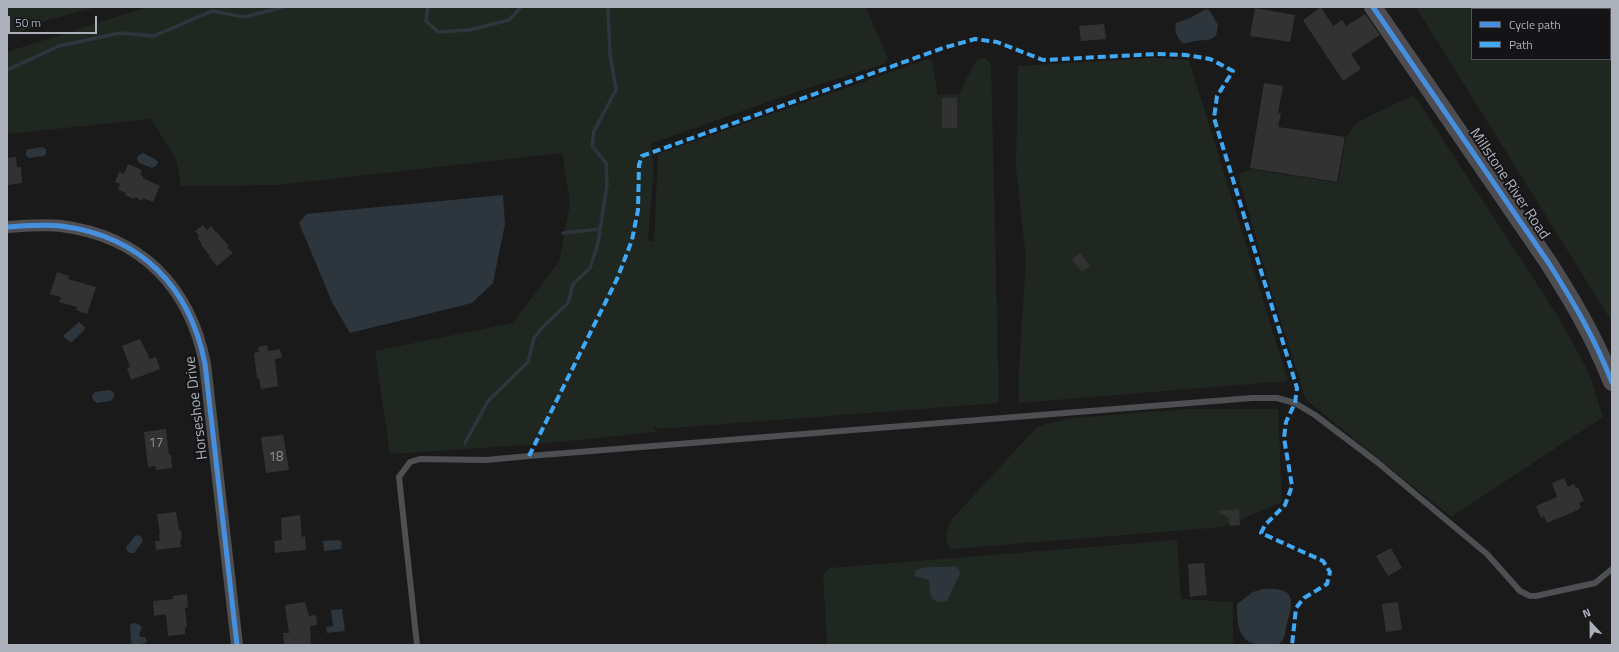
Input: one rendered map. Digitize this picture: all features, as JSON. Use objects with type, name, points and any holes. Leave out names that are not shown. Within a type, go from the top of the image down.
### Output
[{"type":"main road","name":"Millstone River Road","points":[[1373,7],[1571,298],[1591,333],[1612,382]]},
{"type":"street","name":"Horseshoe Drive","points":[[7,227],[36,225],[61,226],[83,230],[106,237],[131,248],[143,256],[166,278],[182,298],[196,328],[205,364],[237,645]]},
{"type":"lane","points":[[417,645],[399,477],[404,468],[410,462],[420,459],[500,459],[1252,398],[1277,398],[1294,403],[1315,415],[1376,462],[1487,554],[1520,591],[1530,596],[1559,592],[1595,582],[1612,569]]},
{"type":"shaded area","points":[[7,7],[97,7],[48,20],[20,32],[7,35]]},
{"type":"shaded area","points":[[147,7],[866,7],[888,59],[884,64],[799,91],[650,144],[654,167],[648,241],[654,242],[658,154],[928,59],[932,61],[938,95],[959,94],[974,64],[979,59],[984,58],[991,63],[999,403],[659,429],[653,425],[656,432],[528,445],[390,454],[375,351],[513,323],[559,262],[570,203],[562,153],[279,185],[181,186],[176,159],[151,119],[7,134],[7,52]]},
{"type":"shaded area","points":[[1416,7],[1612,7],[1612,322]]},
{"type":"shaded area","points":[[1206,9],[1210,11],[1218,25],[1216,35],[1208,40],[1182,43],[1176,34],[1176,23],[1190,18]]},
{"type":"shaded area","points":[[1153,58],[1189,60],[1288,381],[1019,403],[1018,385],[1026,258],[1016,168],[1018,66]]},
{"type":"shaded area","points":[[1414,95],[1559,318],[1589,373],[1603,417],[1451,517],[1306,400],[1270,287],[1239,178],[1240,173],[1252,169],[1338,183],[1346,137],[1357,122]]},
{"type":"shaded area","points":[[42,147],[46,149],[46,154],[44,156],[29,158],[26,155],[26,150]]},
{"type":"shaded area","points":[[143,153],[158,162],[156,166],[152,168],[139,163],[137,158]]},
{"type":"shaded area","points":[[503,195],[505,224],[493,283],[472,303],[350,333],[332,302],[299,223],[306,214]]},
{"type":"shaded area","points":[[79,322],[85,327],[85,329],[72,342],[70,342],[64,337],[64,335]]},
{"type":"shaded area","points":[[110,390],[114,393],[114,397],[110,401],[97,403],[93,400],[92,395],[95,392]]},
{"type":"shaded area","points":[[1187,409],[1278,409],[1282,502],[1223,527],[952,549],[947,544],[946,533],[951,520],[1036,428],[1045,424],[1073,418]]},
{"type":"shaded area","points":[[139,535],[143,541],[134,553],[130,553],[127,551],[126,547],[135,536]]},
{"type":"shaded area","points":[[339,540],[342,542],[341,549],[324,551],[323,541]]},
{"type":"shaded area","points":[[1177,540],[1181,599],[1233,602],[1233,645],[827,645],[823,574],[830,568]]},
{"type":"shaded area","points":[[954,566],[959,569],[960,574],[947,601],[941,602],[934,599],[930,593],[929,580],[915,576],[915,571],[920,569],[929,567]]},
{"type":"shaded area","points":[[1262,589],[1280,590],[1289,595],[1291,600],[1290,614],[1284,636],[1282,641],[1277,645],[1256,644],[1249,642],[1244,638],[1239,627],[1237,604],[1253,592]]},
{"type":"shaded area","points":[[342,609],[345,631],[327,633],[326,627],[333,626],[331,610]]},
{"type":"shaded area","points":[[135,623],[142,627],[139,635],[141,637],[145,637],[147,642],[137,645],[131,643],[130,627],[131,624]]},
{"type":"building","points":[[1321,7],[1333,26],[1342,20],[1346,26],[1365,14],[1380,35],[1351,54],[1361,69],[1343,81],[1303,20]]},
{"type":"building","points":[[1255,8],[1295,15],[1290,42],[1250,36]]},
{"type":"building","points":[[1104,24],[1106,39],[1081,41],[1079,26]]},
{"type":"building","points":[[1264,83],[1283,86],[1278,113],[1281,113],[1278,127],[1345,137],[1337,182],[1250,168]]},
{"type":"building","points":[[942,98],[957,98],[957,128],[942,128]]},
{"type":"building","points":[[16,157],[17,167],[21,167],[22,183],[8,185],[7,158]]},
{"type":"building","points":[[128,164],[142,170],[140,175],[143,176],[143,178],[160,186],[153,202],[143,198],[142,201],[135,197],[134,199],[125,195],[126,193],[118,190],[120,184],[115,182],[119,172],[124,174]]},
{"type":"building","points":[[203,225],[207,230],[211,226],[229,246],[227,247],[233,253],[217,266],[209,257],[210,256],[197,238],[199,236],[195,231]]},
{"type":"building","points":[[1080,253],[1090,266],[1082,272],[1072,259]]},
{"type":"building","points":[[57,272],[69,276],[68,279],[96,287],[87,314],[76,310],[77,307],[59,302],[61,297],[50,294]]},
{"type":"building","points":[[140,339],[150,359],[156,357],[160,369],[131,380],[127,368],[130,367],[122,346]]},
{"type":"building","points":[[267,345],[268,351],[280,349],[282,358],[275,359],[278,386],[261,389],[259,378],[257,378],[254,353],[259,352],[258,347]]},
{"type":"building","points":[[166,429],[172,468],[156,470],[155,466],[148,467],[144,432]]},
{"type":"building","points":[[283,435],[289,470],[266,473],[261,437]]},
{"type":"building","points":[[1564,478],[1568,487],[1574,484],[1576,488],[1578,487],[1584,501],[1579,503],[1581,507],[1578,510],[1547,523],[1544,516],[1541,518],[1536,506],[1557,497],[1552,483]]},
{"type":"building","points":[[1239,509],[1240,525],[1230,526],[1229,518],[1216,511]]},
{"type":"building","points":[[176,512],[179,530],[181,530],[181,547],[156,550],[155,541],[160,541],[157,514]]},
{"type":"building","points":[[300,515],[302,537],[305,536],[306,550],[275,553],[274,541],[282,540],[281,518]]},
{"type":"building","points":[[1391,548],[1402,568],[1388,576],[1376,556]]},
{"type":"building","points":[[1204,563],[1207,595],[1190,597],[1188,564]]},
{"type":"building","points":[[187,594],[188,607],[185,608],[187,627],[185,627],[185,634],[168,636],[166,614],[154,616],[153,601],[173,599],[173,596]]},
{"type":"building","points":[[305,602],[309,616],[316,615],[317,625],[310,626],[311,644],[284,645],[283,633],[289,633],[285,605]]},
{"type":"building","points":[[1398,602],[1402,630],[1386,632],[1382,604]]},
{"type":"waterway","points":[[7,70],[59,46],[120,33],[154,36],[212,11],[244,17],[284,7]]},
{"type":"waterway","points":[[428,7],[426,21],[438,32],[469,30],[509,20],[521,7]]},
{"type":"waterway","points":[[465,443],[488,401],[528,362],[534,338],[543,327],[568,303],[573,284],[590,268],[598,243],[607,185],[606,163],[592,146],[594,131],[616,90],[610,54],[608,7]]},
{"type":"waterway","points":[[563,233],[600,229]]},
{"type":"marked path","points":[[529,456],[617,279],[632,240],[638,210],[639,165],[642,156],[943,48],[975,39],[997,42],[1043,60],[1157,54],[1186,55],[1210,59],[1233,71],[1217,96],[1214,118],[1297,388],[1295,403],[1286,422],[1284,438],[1292,486],[1285,505],[1265,525],[1261,533],[1323,561],[1330,572],[1327,584],[1304,598],[1296,608],[1292,645]]},
{"type":"cycle path","points":[[1373,7],[1548,262],[1583,320],[1612,382]]},
{"type":"cycle path","points":[[7,227],[41,225],[61,226],[90,232],[115,241],[138,254],[157,270],[174,289],[187,311],[198,336],[205,364],[237,645]]}]
